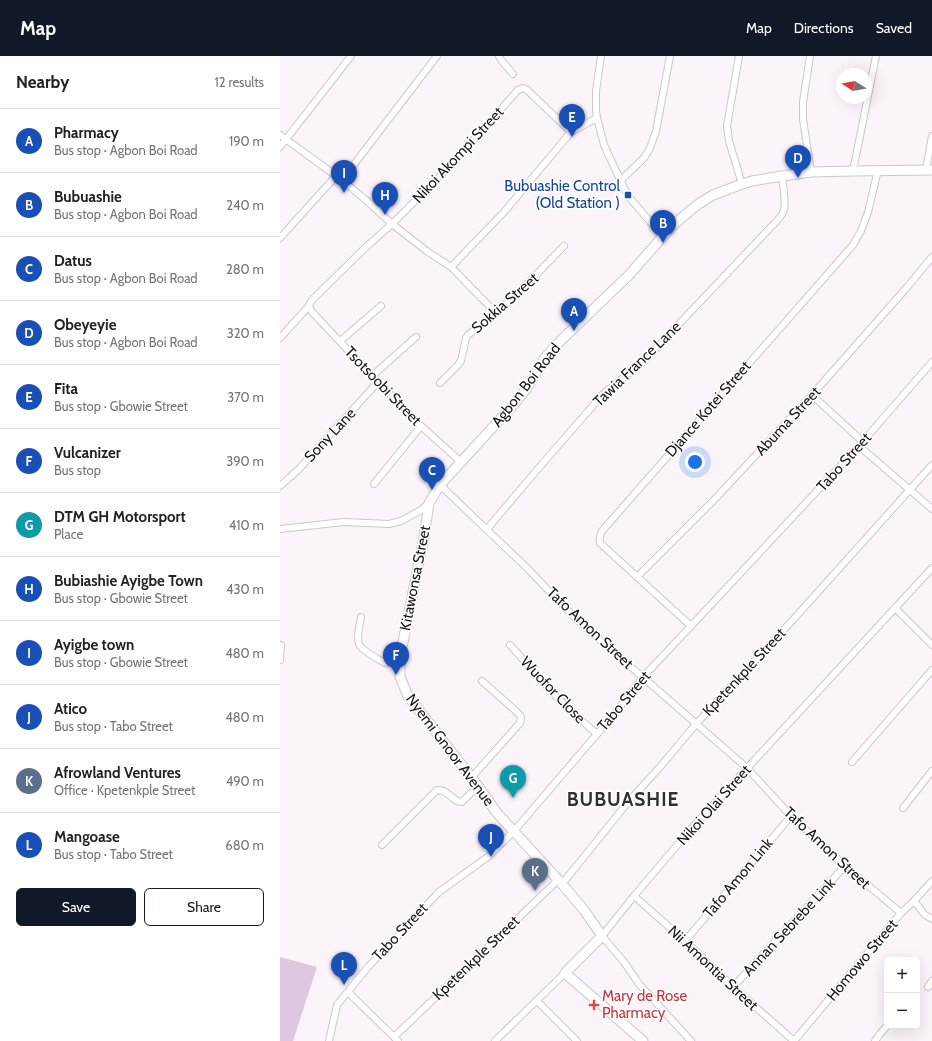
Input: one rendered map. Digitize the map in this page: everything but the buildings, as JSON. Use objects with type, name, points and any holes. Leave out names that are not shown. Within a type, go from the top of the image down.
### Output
[{"type":"street","points":[[280,147],[351,56]]},
{"type":"street","points":[[342,180],[437,56]]},
{"type":"street","points":[[499,56],[513,74]]},
{"type":"street","points":[[601,56],[596,100],[597,118],[604,145],[629,197],[663,237]]},
{"type":"street","points":[[620,181],[644,158],[650,148],[656,131],[670,56]]},
{"type":"street","points":[[739,56],[727,126],[729,141],[742,184]]},
{"type":"street","points":[[810,56],[803,102],[803,119],[811,172]]},
{"type":"street","points":[[853,170],[876,56]]},
{"type":"street","name":"Nikoi Akompi Street","points":[[280,338],[309,306],[311,301],[365,248],[392,224],[454,162],[518,90],[522,88],[526,89],[572,132]]},
{"type":"street","points":[[451,267],[505,211],[572,132],[597,118]]},
{"type":"street","points":[[280,135],[342,180],[392,224],[428,252],[451,267],[496,313]]},
{"type":"street","points":[[929,170],[932,136]]},
{"type":"street","name":"Agbon Boi Road","points":[[429,503],[440,485],[527,388],[550,352],[621,284],[672,226],[703,201],[713,195],[742,184],[811,172],[853,170],[929,170]]},
{"type":"street","name":"Djance Kotei Street","points":[[691,626],[600,543],[599,537],[602,530],[853,245],[861,231],[868,212],[878,170]]},
{"type":"street","points":[[280,238],[336,176]]},
{"type":"street","name":"Tawia France Lane","points":[[487,529],[536,470],[603,394],[642,363],[782,214],[784,210],[782,176]]},
{"type":"street","name":"Sokkia Street","points":[[440,383],[460,362],[468,335],[496,313],[536,277],[564,246]]},
{"type":"street","name":"Abuma Street","points":[[637,577],[714,500],[812,395],[932,258]]},
{"type":"street","name":"Tsotsoobi Street","points":[[309,306],[312,312],[421,426],[462,462]]},
{"type":"street","points":[[340,341],[381,306]]},
{"type":"street","points":[[372,376],[416,337]]},
{"type":"street","name":"Tabo Street","points":[[329,1041],[337,1006],[368,967],[439,892],[489,856],[514,831],[608,722],[643,677],[861,444],[932,362]]},
{"type":"street","name":"Sony Lane","points":[[280,486],[298,470],[378,382]]},
{"type":"street","points":[[812,395],[861,444],[932,509]]},
{"type":"street","points":[[374,484],[421,426]]},
{"type":"street","name":"Kpetenkple Street","points":[[396,1039],[560,882],[696,724],[932,465]]},
{"type":"street","name":"Tafo Amon Street","points":[[440,485],[526,567],[576,619],[747,768],[791,816],[845,866],[901,913]]},
{"type":"street","points":[[280,529],[344,522],[389,524],[401,521],[421,510],[429,503]]},
{"type":"street","name":"Kitawonsa Street","points":[[400,677],[400,657],[429,503]]},
{"type":"street","name":"Nikoi Olai Street","points":[[495,1041],[565,974],[602,936],[690,830],[932,568]]},
{"type":"street","points":[[895,608],[932,644]]},
{"type":"street","points":[[362,618],[358,634],[359,643],[365,651],[385,663]]},
{"type":"street","points":[[280,660],[281,645]]},
{"type":"street","name":"Wuofor Close","points":[[510,645],[553,693],[597,734]]},
{"type":"street","points":[[852,762],[932,670]]},
{"type":"street","name":"Nyemi Gnoor Avenue","points":[[400,677],[408,696],[478,786],[498,815],[584,910],[639,984],[691,1041]]},
{"type":"street","points":[[471,778],[520,723],[521,717],[482,682]]},
{"type":"street","points":[[903,808],[932,772]]},
{"type":"street","points":[[382,845],[437,790],[444,791],[457,802],[462,802],[478,786]]},
{"type":"street","name":"Tafo Amon Link","points":[[685,941],[791,816]]},
{"type":"street","name":"Annan Sebrebe Link","points":[[733,988],[845,866]]},
{"type":"street","name":"Homowo Street","points":[[794,1041],[901,913],[932,881]]},
{"type":"street","name":"Nii Amontia Street","points":[[634,896],[685,941],[733,988],[794,1041]]},
{"type":"street","points":[[914,901],[925,915],[932,919]]},
{"type":"street","points":[[565,974],[643,1041]]},
{"type":"street","points":[[928,987],[932,981]]},
{"type":"street","points":[[348,992],[396,1039]]},
{"type":"street","points":[[537,1001],[577,1041]]},
{"type":"street","points":[[875,1041],[884,1029]]},
{"type":"shaded area","points":[[280,957],[317,967],[293,1041],[280,1041]]},
{"type":"place","name":"Fita","points":[[572,137]]},
{"type":"place","name":"Obeyeyie","points":[[798,178]]},
{"type":"place","name":"Ayigbe town","points":[[344,193]]},
{"type":"place","name":"Bubuashie Control (Old Station )","points":[[628,195]]},
{"type":"place","name":"Bubiashie Ayigbe Town","points":[[385,215]]},
{"type":"place","name":"Bubuashie","points":[[663,243]]},
{"type":"place","name":"Pharmacy","points":[[574,331]]},
{"type":"place","name":"Datus","points":[[432,490]]},
{"type":"place","name":"Vulcanizer","points":[[396,675]]},
{"type":"place","name":"DTM GH Motorsport","points":[[513,798]]},
{"type":"place","name":"Atico","points":[[491,857]]},
{"type":"place","name":"Afrowland Ventures","points":[[535,891]]},
{"type":"place","name":"Mangoase","points":[[344,985]]},
{"type":"place","name":"Mary de Rose Pharmacy","points":[[594,1005]]},
{"type":"district","name":"BUBUASHIE","points":[[623,799]]}]
